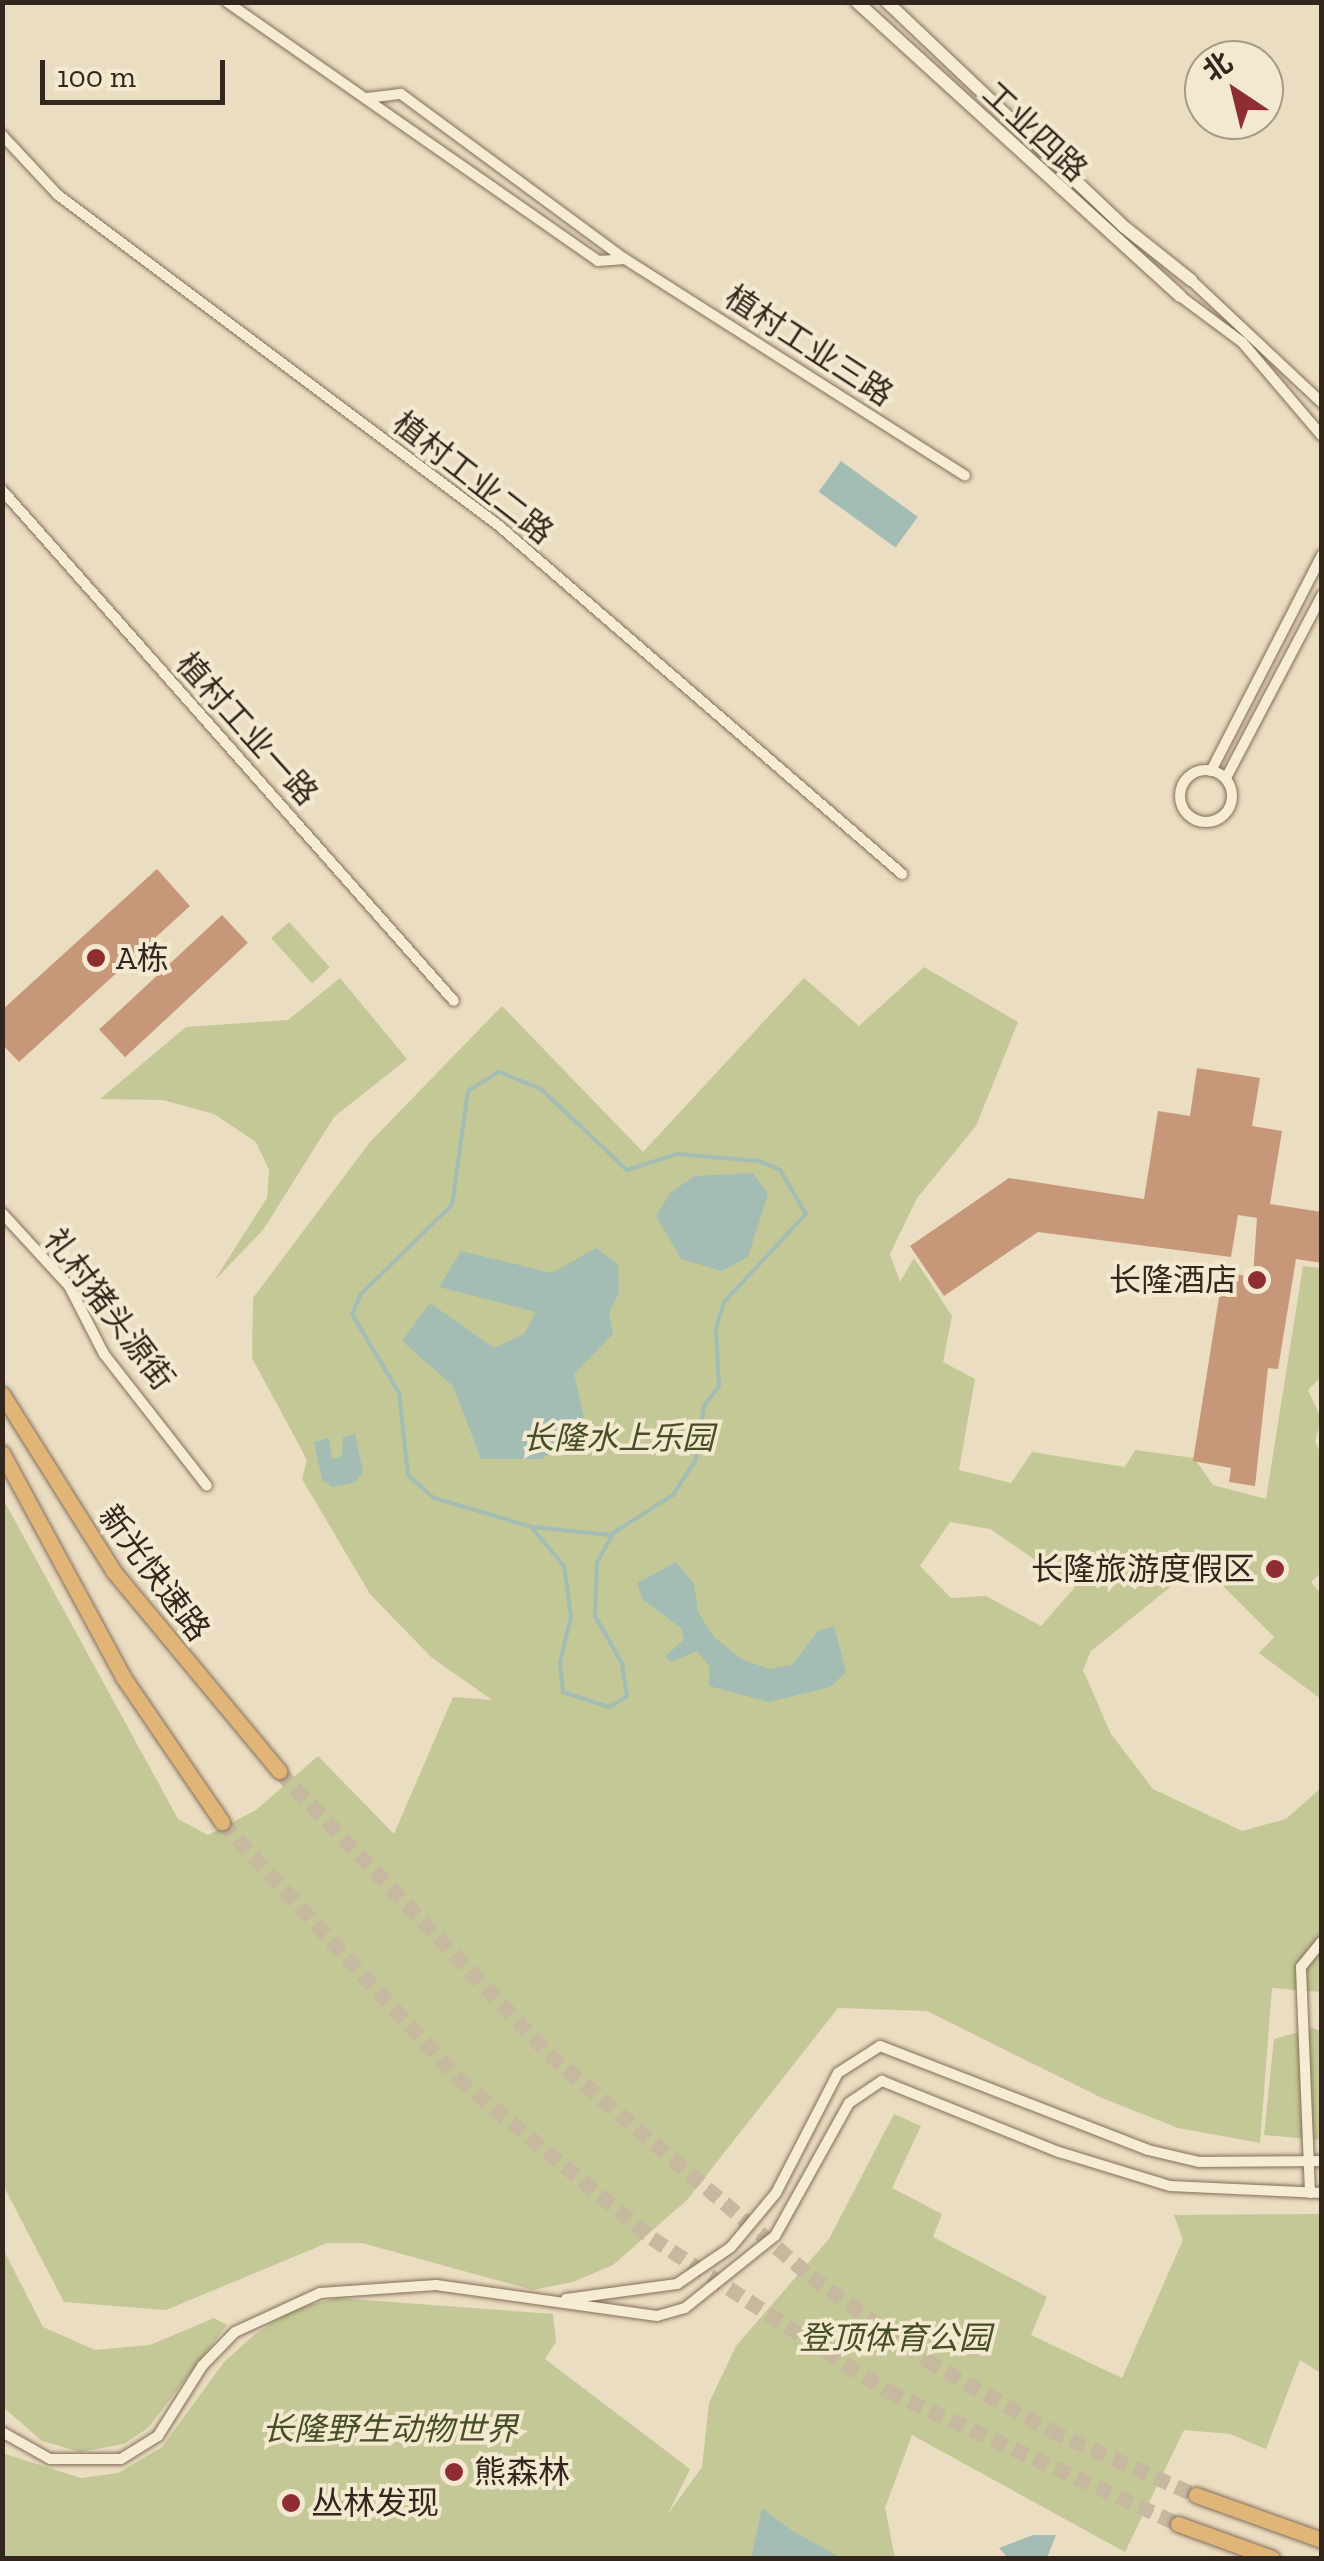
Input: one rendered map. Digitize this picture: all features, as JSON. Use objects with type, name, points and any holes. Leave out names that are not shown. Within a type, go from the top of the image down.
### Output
[{"type":"highway","name":"新光快速路","points":[[2,1394],[114,1572],[279,1772]]},
{"type":"highway","name":"新光快速路","points":[[2,1452],[123,1677],[222,1822]]},
{"type":"highway","points":[[1196,2495],[1322,2540]]},
{"type":"highway","points":[[1178,2524],[1272,2558]]},
{"type":"street","name":"植村工业三路","points":[[227,2],[598,260],[625,259]]},
{"type":"street","name":"工业四路","points":[[857,2],[1180,296]]},
{"type":"street","name":"工业四路","points":[[887,2],[1123,226],[1190,280]]},
{"type":"street","name":"植村工业三路","points":[[366,98],[401,94],[625,259],[966,476]]},
{"type":"street","name":"植村工业二路","points":[[2,135],[58,195],[498,525],[902,874]]},
{"type":"street","points":[[1190,280],[1322,403]]},
{"type":"street","points":[[1180,296],[1242,342],[1322,436]]},
{"type":"street","name":"植村工业一路","points":[[2,490],[454,1000]]},
{"type":"street","points":[[1211,770],[1322,555]]},
{"type":"street","points":[[1226,778],[1211,770],[1194,773],[1180,794],[1197,821],[1228,811],[1226,778],[1322,594]]},
{"type":"street","name":"礼村猪头源街","points":[[2,1214],[68,1286],[104,1354],[207,1486]]},
{"type":"street","points":[[2,2432],[50,2459],[121,2459],[158,2436],[202,2366],[235,2332],[320,2293],[436,2284],[656,2316],[715,2291],[775,2236],[849,2103],[882,2081],[1058,2152],[1170,2186],[1316,2193],[1302,1967],[1322,1941]]},
{"type":"street","points":[[552,2300],[649,2292],[707,2266],[776,2193],[849,2060],[880,2046],[1148,2150],[1200,2162],[1316,2162]]},
{"type":"green space","points":[[289,922],[330,967],[312,983],[271,938]]},
{"type":"green space","name":"长隆水上乐园","points":[[924,967],[1018,1022],[976,1126],[917,1198],[890,1254],[900,1282],[914,1258],[952,1316],[943,1362],[975,1379],[959,1470],[1011,1483],[1032,1452],[1125,1467],[1135,1450],[1194,1458],[1213,1485],[1266,1499],[1303,1266],[1321,1268],[1321,1377],[1308,1390],[1321,1418],[1315,1442],[1321,1453],[1321,1573],[1311,1582],[1321,1594],[1321,1699],[1259,1653],[1274,1637],[1214,1577],[1184,1576],[1091,1651],[1083,1670],[1111,1734],[1153,1789],[1242,1831],[1286,1819],[1321,1788],[1321,1992],[1272,1988],[1260,2143],[1178,2128],[1102,2098],[927,2011],[838,2008],[687,2200],[613,2265],[573,2282],[533,2290],[362,2243],[327,2243],[166,2310],[64,2302],[3,2185],[2,1497],[178,1819],[208,1835],[256,1810],[318,1756],[394,1834],[453,1697],[492,1700],[431,1657],[370,1594],[302,1479],[307,1460],[252,1358],[253,1298],[370,1142],[502,1006],[643,1152],[804,978],[859,1026]],"holes":[[[950,1522],[990,1529],[1075,1587],[1041,1626],[986,1596],[951,1598],[920,1566]]]},
{"type":"green space","points":[[340,978],[407,1059],[334,1117],[263,1230],[214,1281],[267,1198],[269,1170],[256,1142],[214,1114],[163,1100],[100,1099],[186,1027],[288,1020]]},
{"type":"green space","points":[[1313,2028],[1321,2031],[1321,2140],[1264,2135],[1274,2039]]},
{"type":"green space","points":[[894,2114],[921,2126],[892,2188],[942,2214],[933,2237],[1047,2297],[1031,2335],[1122,2378],[1183,2240],[1174,2215],[1321,2214],[1321,2373],[1300,2360],[1266,2449],[1230,2434],[1184,2430],[1125,2552],[912,2435],[885,2508],[895,2558],[3,2558],[2,2453],[81,2478],[118,2473],[162,2447],[224,2362],[255,2334],[294,2309],[338,2298],[553,2314],[556,2342],[545,2359],[690,2469],[668,2514],[702,2467],[709,2403],[736,2346],[829,2239]]},
{"type":"green space","points":[[3,2249],[43,2327],[95,2350],[150,2345],[214,2318],[227,2325],[148,2428],[124,2444],[80,2452],[42,2441],[3,2407]]},
{"type":"water","points":[[841,461],[918,517],[896,548],[819,492]]},
{"type":"water","points":[[753,1173],[768,1194],[748,1257],[722,1271],[681,1259],[656,1216],[670,1193],[694,1176]]},
{"type":"water","points":[[596,1248],[618,1264],[619,1292],[609,1313],[613,1334],[574,1374],[586,1426],[542,1459],[481,1459],[453,1386],[402,1341],[430,1303],[494,1348],[524,1334],[536,1312],[439,1287],[461,1251],[552,1273]]},
{"type":"water","points":[[355,1434],[363,1472],[354,1483],[332,1487],[322,1480],[314,1442],[329,1438],[332,1459],[342,1456],[343,1437]]},
{"type":"water","points":[[676,1562],[694,1584],[698,1612],[714,1637],[743,1660],[770,1669],[792,1665],[818,1631],[834,1626],[846,1672],[830,1687],[769,1702],[709,1686],[709,1666],[697,1651],[671,1662],[665,1657],[684,1639],[681,1628],[643,1600],[637,1583]]},
{"type":"water","points":[[762,2508],[791,2530],[841,2558],[751,2558]]},
{"type":"water","points":[[1033,2535],[1056,2535],[1047,2558],[1008,2558],[999,2548]]},
{"type":"building","name":"A栋","points":[[157,869],[190,906],[19,1062],[2,1044],[2,1010]]},
{"type":"building","points":[[222,915],[248,943],[125,1057],[99,1030]]},
{"type":"building","name":"长隆酒店","points":[[1197,1068],[1260,1078],[1252,1126],[1282,1131],[1270,1204],[1322,1212],[1322,1263],[1296,1259],[1278,1369],[1268,1368],[1255,1486],[1229,1482],[1231,1468],[1193,1461],[1223,1272],[1253,1277],[1257,1218],[1238,1215],[1231,1257],[1038,1232],[944,1296],[910,1246],[1009,1178],[1144,1199],[1158,1111],[1190,1116]]},
{"type":"waterway","points":[[499,1072],[541,1089],[627,1170],[677,1154],[759,1161],[780,1170],[806,1214],[724,1302],[716,1329],[719,1386],[704,1406],[695,1461],[673,1495],[610,1535],[532,1527],[434,1498],[408,1475],[399,1393],[352,1314],[361,1294],[452,1205],[468,1091],[499,1072]]},
{"type":"waterway","points":[[532,1528],[564,1566],[571,1616],[560,1663],[563,1692],[609,1707],[627,1696],[622,1663],[595,1616],[597,1562],[612,1536]]},
{"type":"tunnel","points":[[279,1771],[549,2054],[811,2276],[926,2360],[1050,2430],[1196,2495]]},
{"type":"tunnel","points":[[222,1822],[458,2078],[652,2238],[888,2391],[1178,2524]]},
{"type":"place","name":"A栋","points":[[96,958]]},
{"type":"place","name":"长隆酒店","points":[[1257,1280]]},
{"type":"place","name":"长隆旅游度假区","points":[[1275,1569]]},
{"type":"place","name":"熊森林","points":[[454,2472]]},
{"type":"place","name":"丛林发现","points":[[291,2503]]},
{"type":"park label","name":"登顶体育公园","points":[[895,2338]]},
{"type":"park label","name":"长隆野生动物世界","points":[[390,2429]]}]
